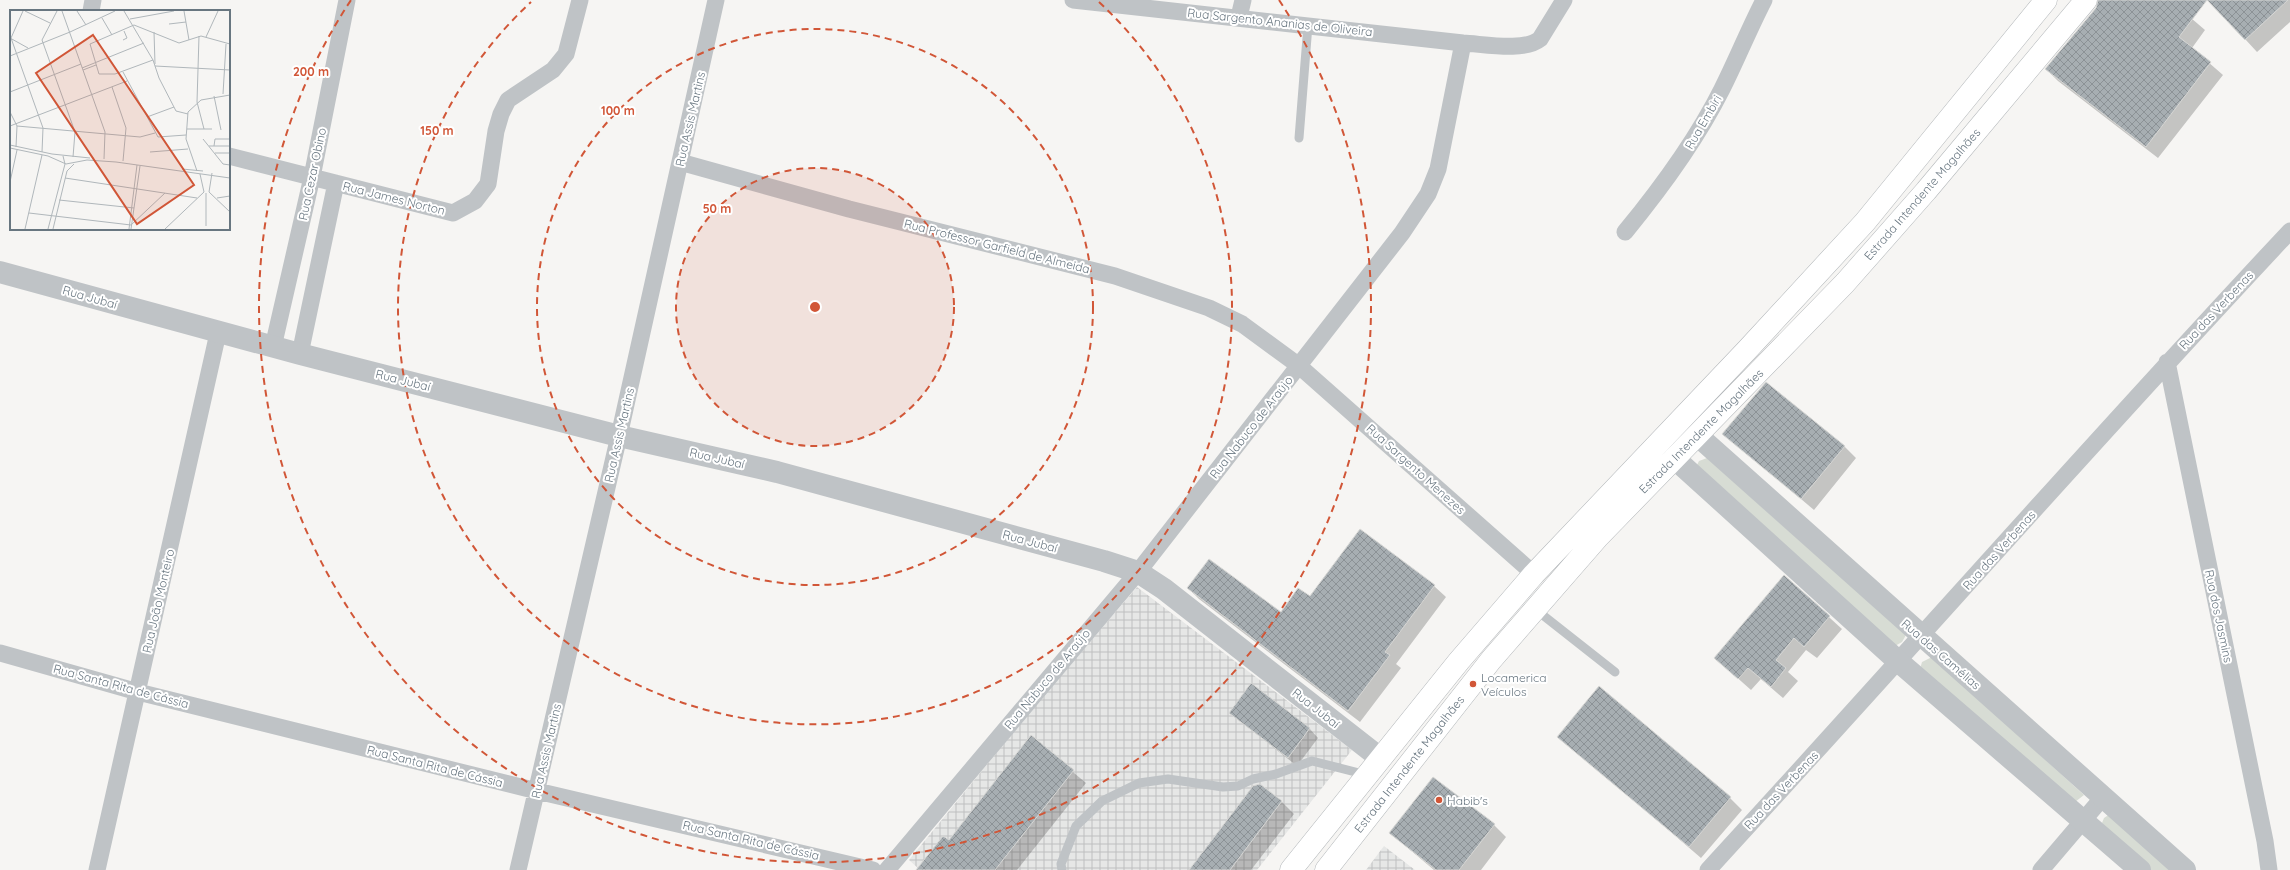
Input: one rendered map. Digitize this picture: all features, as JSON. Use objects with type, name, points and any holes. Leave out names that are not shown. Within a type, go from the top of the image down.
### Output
[{"type":"main road","name":"Estrada Intendente Magalhães","points":[[1291,870],[1380,758],[1534,574],[1747,350],[1864,222],[2046,0]]},
{"type":"main road","name":"Estrada Intendente Magalhães","points":[[1326,870],[1491,660],[1535,609],[1598,537],[1674,458],[1698,436],[1850,277],[1926,191],[2086,0]]},
{"type":"street","points":[[91,10],[93,0]]},
{"type":"street","name":"Rua Cezar Obino","points":[[273,347],[312,177],[347,0]]},
{"type":"street","name":"Rua James Norton","points":[[230,156],[453,213],[475,200],[488,184],[496,131],[504,106],[508,100],[560,63],[570,44],[580,0]]},
{"type":"street","name":"Rua Assis Martins","points":[[518,870],[619,436],[716,0]]},
{"type":"street","name":"Rua Sargento Ananias de Oliveira","points":[[1073,0],[1239,17],[1463,43]]},
{"type":"street","points":[[1239,17],[1243,0]]},
{"type":"street","points":[[1463,43],[1522,46],[1536,43],[1546,33],[1564,0]]},
{"type":"street","name":"Rua Embiri","points":[[1624,232],[1664,185],[1692,143],[1722,89],[1764,0]]},
{"type":"street","name":"Rua Nabuco de Araújo","points":[[886,870],[1138,572],[1402,233],[1428,194],[1438,169],[1446,139],[1463,43]]},
{"type":"street","name":"Rua Professor Garfield de Almeida","points":[[680,162],[848,208],[1115,276],[1169,293],[1209,308],[1242,324],[1298,365]]},
{"type":"street","points":[[300,354],[336,183]]},
{"type":"street","name":"Rua das Verbenas","points":[[1708,870],[1922,637],[2167,362],[2290,231]]},
{"type":"street","name":"Rua Jubaí","points":[[0,272],[218,333],[619,436],[777,472],[1104,561],[1138,572],[1201,617],[1380,758]]},
{"type":"street","name":"Rua João Monteiro","points":[[97,870],[218,333]]},
{"type":"street","name":"Rua dos Jasmins","points":[[2167,362],[2262,825],[2269,870]]},
{"type":"street","name":"Rua Sargento Menezes","points":[[1298,365],[1534,574]]},
{"type":"street","name":"Rua das Camélias","points":[[1698,436],[1922,637],[2104,796],[2185,870]]},
{"type":"street","points":[[1674,458],[1899,662],[2084,820],[2140,870]]},
{"type":"street","name":"Rua Santa Rita de Cássia","points":[[0,653],[138,692],[537,791],[873,870]]},
{"type":"street","points":[[2041,870],[2104,796]]},
{"type":"lane","points":[[1299,138],[1308,25]]},
{"type":"lane","points":[[1535,609],[1615,672]]},
{"type":"lane","points":[[1062,870],[1061,864],[1076,826],[1102,801],[1139,783],[1168,779],[1223,787],[1238,786],[1253,779],[1312,761],[1367,775]]},
{"type":"shaded area","points":[[1707,458],[1906,635],[1902,642],[1895,646],[1697,465],[1699,461]]},
{"type":"shaded area","points":[[1137,587],[1352,750],[1257,870],[920,870],[909,860],[1034,707]]},
{"type":"shaded area","points":[[1932,657],[2084,795],[2075,802],[1920,669],[1922,662]]},
{"type":"shaded area","points":[[2110,814],[2176,870],[2147,870],[2102,823],[2104,818]]},
{"type":"shaded area","points":[[1384,846],[1415,870],[1366,870]]},
{"type":"building","points":[[2098,0],[2207,0],[2179,37],[2211,62],[2146,147],[2045,69],[2096,8]]},
{"type":"building","points":[[2207,0],[2288,0],[2245,40]]},
{"type":"building","points":[[1766,382],[1845,446],[1801,499],[1722,434]]},
{"type":"building","points":[[1360,529],[1435,585],[1385,652],[1390,655],[1348,711],[1187,588],[1209,559],[1281,612],[1298,588],[1310,596]]},
{"type":"building","points":[[1784,575],[1830,616],[1804,647],[1794,638],[1776,660],[1786,668],[1771,687],[1748,668],[1738,679],[1714,658]]},
{"type":"building","points":[[1251,683],[1310,728],[1288,758],[1229,713]]},
{"type":"building","points":[[1599,686],[1731,797],[1689,847],[1557,737]]},
{"type":"building","points":[[1031,735],[1074,770],[995,870],[916,870],[943,836],[949,840]]},
{"type":"building","name":"Habib's","points":[[1433,777],[1495,824],[1459,870],[1436,870],[1389,833]]},
{"type":"building","points":[[1260,784],[1282,801],[1230,870],[1189,870],[1253,786]]},
{"type":"place","name":"Locamerica Veículos","points":[[1473,684]]},
{"type":"place","name":"Habib's","points":[[1439,800]]}]
